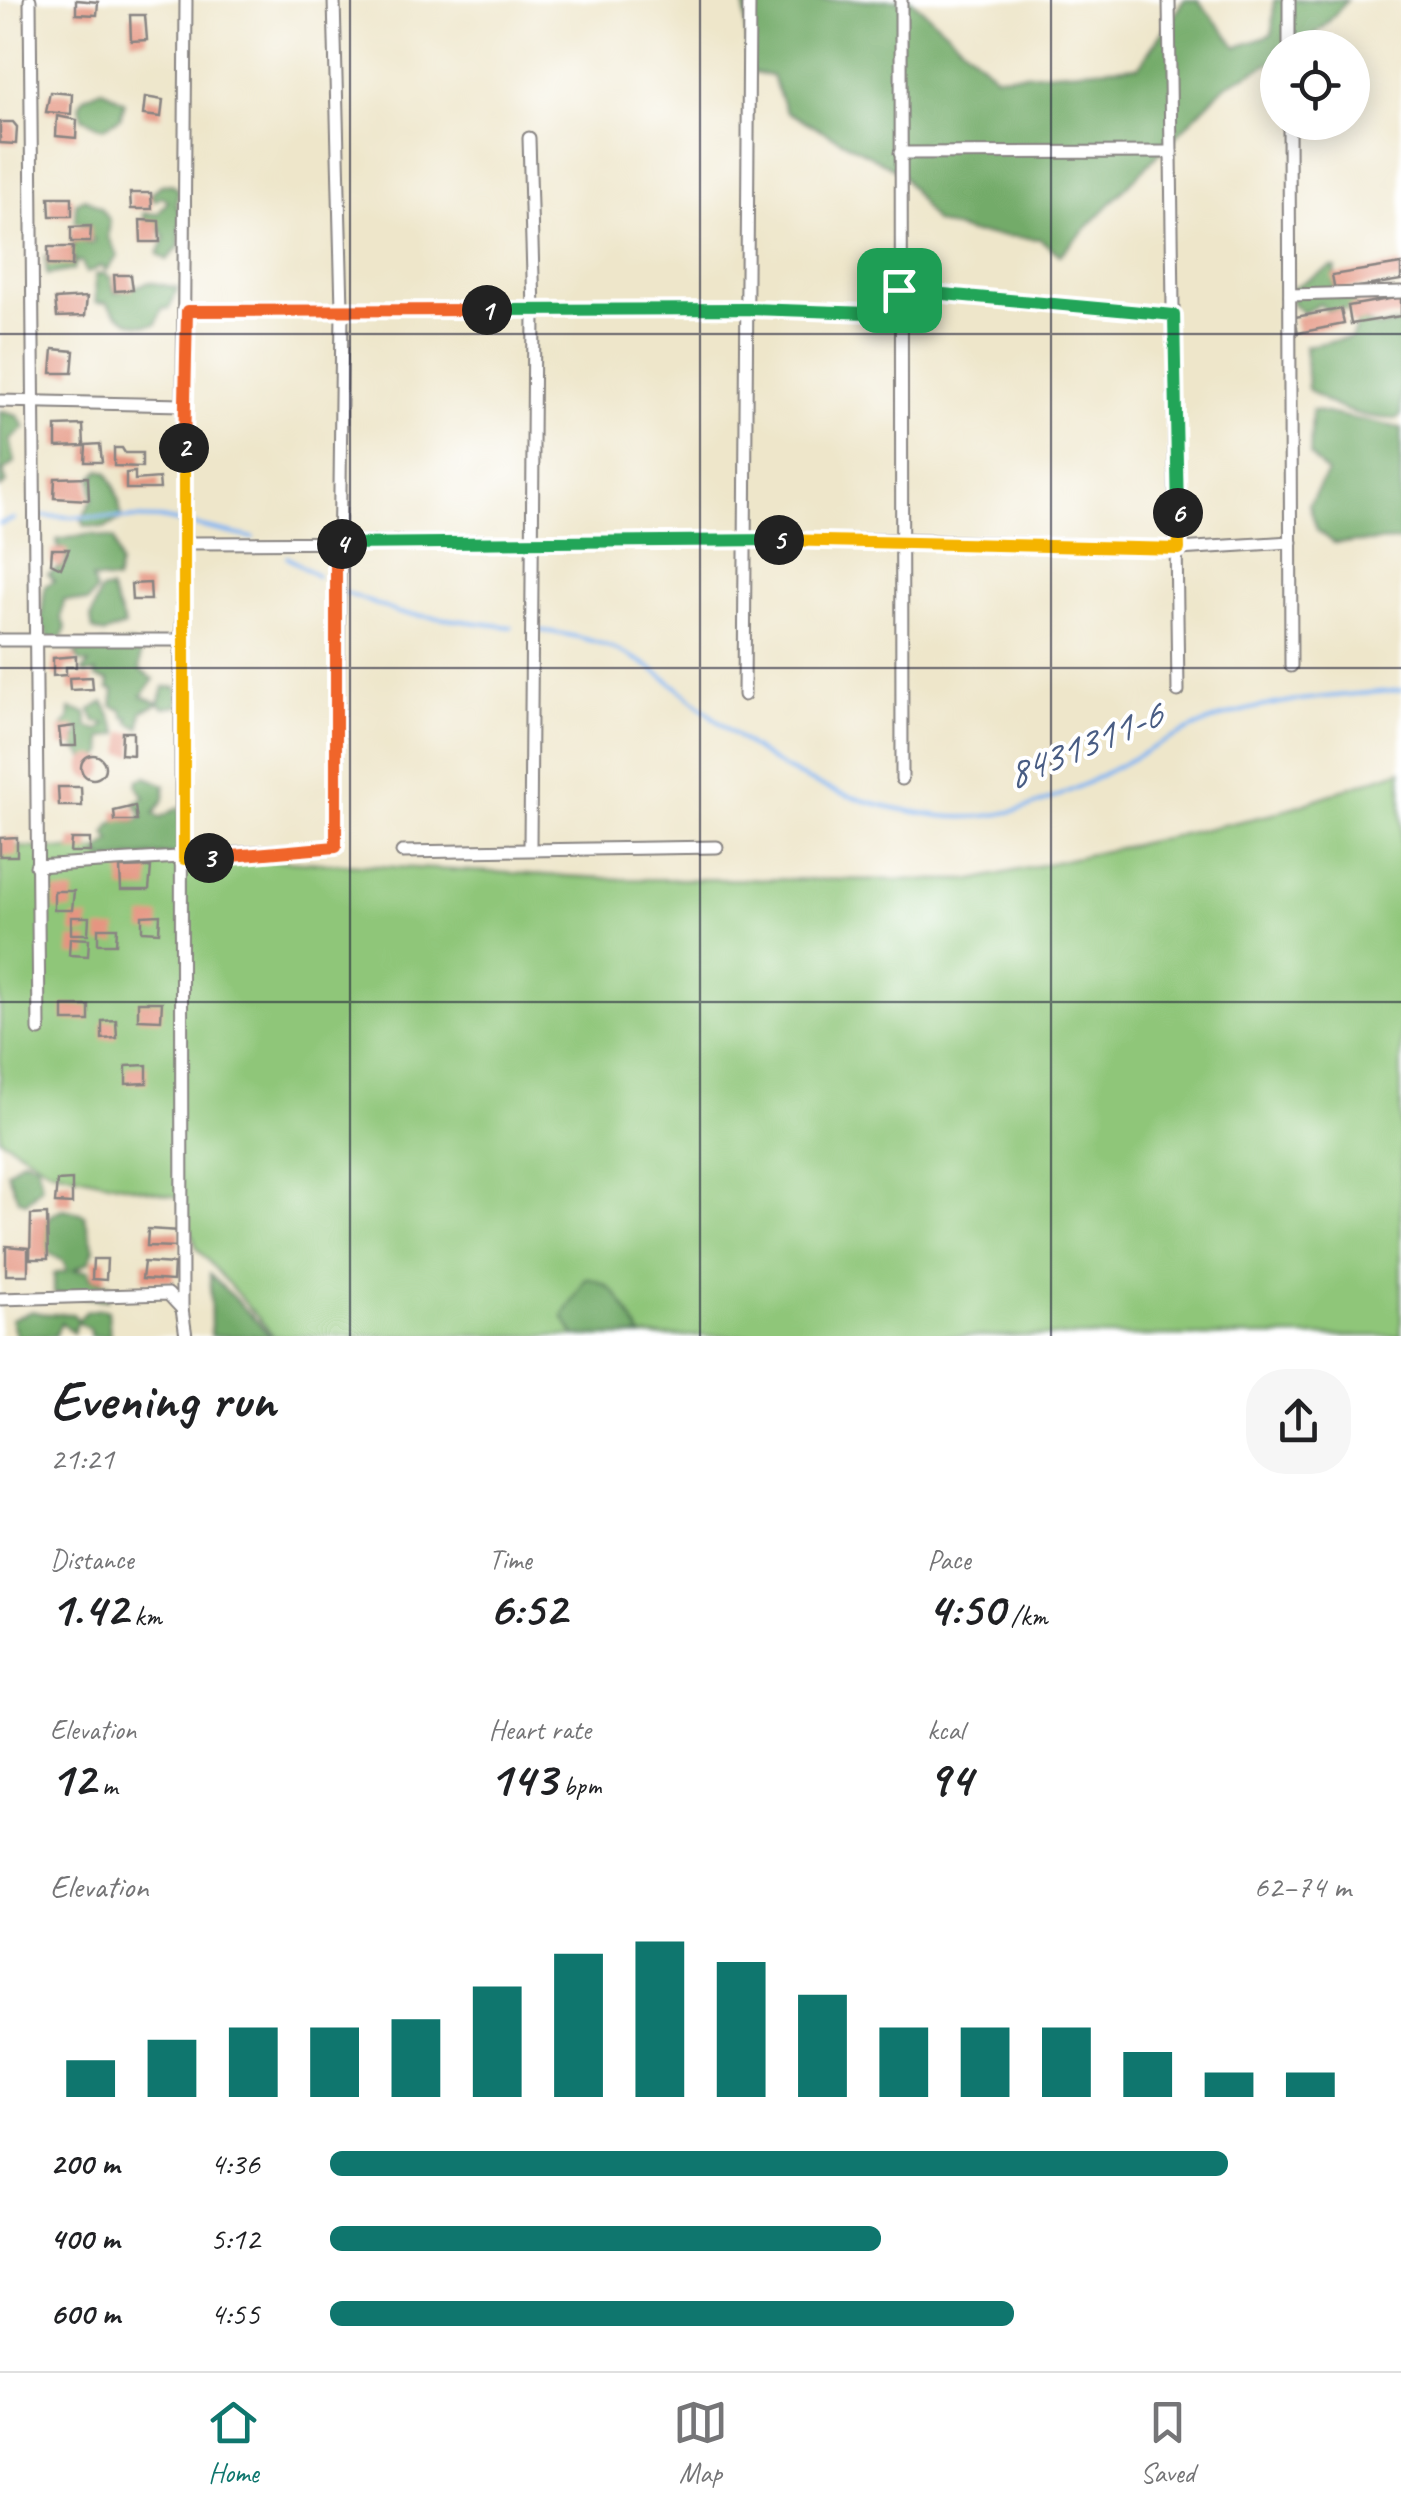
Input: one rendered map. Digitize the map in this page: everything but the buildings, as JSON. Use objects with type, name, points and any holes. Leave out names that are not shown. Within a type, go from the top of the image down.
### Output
[{"type":"street","points":[[30,0],[30,401],[39,1030]]},
{"type":"street","points":[[186,0],[186,543],[181,640],[182,1308],[186,1336]]},
{"type":"street","points":[[36,866],[336,847],[336,544],[342,309],[334,0]]},
{"type":"street","points":[[744,695],[749,0]]},
{"type":"street","points":[[901,0],[902,779]]},
{"type":"street","points":[[1170,0],[1178,691]]},
{"type":"street","points":[[1289,0],[1289,30]]},
{"type":"street","points":[[529,138],[534,311],[530,848]]},
{"type":"street","points":[[1289,140],[1292,666]]},
{"type":"street","points":[[900,153],[1172,152]]},
{"type":"street","points":[[899,290],[1174,315]]},
{"type":"street","points":[[1290,295],[1401,292]]},
{"type":"street","points":[[187,311],[748,309],[899,314]]},
{"type":"street","points":[[0,401],[184,405]]},
{"type":"street","points":[[186,543],[901,540],[1179,549],[1291,542]]},
{"type":"street","points":[[0,640],[181,640]]},
{"type":"street","points":[[402,852],[717,847]]},
{"type":"street","points":[[0,1299],[168,1294],[182,1308]]},
{"type":"green space","points":[[744,0],[912,0],[996,76],[1139,66],[1184,0],[1198,0],[1237,47],[1260,39],[1260,68],[1226,85],[1060,255],[1040,239],[970,233],[934,222],[900,172],[786,111],[772,76],[748,71]]},
{"type":"green space","points":[[1274,0],[1347,0],[1318,30],[1272,30]]},
{"type":"green space","points":[[102,89],[125,102],[120,118],[103,128],[82,118],[80,104],[84,97]]},
{"type":"green space","points":[[172,184],[179,190],[176,204],[182,215],[179,247],[167,260],[158,254],[165,238],[158,225],[144,219],[144,213],[158,214],[168,201],[162,196],[155,201],[151,194],[161,185]]},
{"type":"green space","points":[[85,198],[101,208],[110,221],[108,236],[118,256],[106,271],[102,266],[86,273],[82,262],[77,261],[73,270],[47,275],[45,256],[75,261],[70,250],[76,240],[92,244],[95,240],[89,237],[90,226],[75,222],[76,202]]},
{"type":"green space","points":[[1336,268],[1333,290],[1352,298],[1365,322],[1378,327],[1401,323],[1401,416],[1395,419],[1349,411],[1308,389],[1305,346],[1351,338],[1357,325],[1352,310],[1326,310],[1320,304],[1303,313],[1291,302],[1292,288]]},
{"type":"green space","points":[[95,275],[110,277],[115,293],[150,282],[178,288],[169,309],[162,308],[156,324],[135,323],[117,314],[107,303],[96,302]]},
{"type":"green space","points":[[1312,410],[1401,428],[1401,541],[1334,543],[1317,530],[1309,504],[1327,473],[1310,455]]},
{"type":"green space","points":[[0,411],[18,416],[25,428],[10,440],[15,462],[3,472],[7,483],[0,488]]},
{"type":"green space","points":[[100,470],[107,472],[113,484],[121,520],[104,528],[85,526],[82,519],[93,498],[92,478]]},
{"type":"green space","points":[[91,534],[114,539],[120,565],[116,581],[92,579],[96,591],[88,602],[64,600],[61,618],[66,628],[62,638],[50,640],[41,623],[45,586],[54,581],[48,574],[66,564],[66,549],[58,548],[57,540]]},
{"type":"green space","points":[[110,589],[125,626],[104,634],[93,630],[91,618],[100,591]]},
{"type":"green space","points":[[104,643],[112,647],[131,643],[140,648],[140,670],[154,679],[142,696],[159,703],[164,687],[177,687],[179,706],[164,708],[159,704],[142,711],[140,728],[129,723],[122,710],[112,706],[114,690],[108,689],[109,681],[96,677],[96,672],[82,671],[89,664],[80,662],[75,652]]},
{"type":"green space","points":[[104,702],[119,734],[102,738],[104,753],[96,760],[86,760],[73,744],[81,730],[64,729],[63,725],[69,720],[70,709],[86,713],[88,727],[99,731],[106,724],[95,722],[90,710]]},
{"type":"green space","points":[[1401,770],[1401,1336],[274,1336],[197,1248],[178,1197],[49,1169],[0,1138],[0,846],[621,879],[973,880],[1273,814]]},
{"type":"green space","points":[[146,777],[165,785],[164,799],[154,814],[160,818],[179,807],[186,853],[103,859],[98,851],[111,841],[106,834],[111,824],[121,819],[134,822],[143,816],[135,803],[145,797],[137,786],[138,780]]},
{"type":"green space","points":[[23,1159],[37,1164],[42,1186],[26,1202],[18,1199],[7,1172]]},
{"type":"green space","points":[[64,1209],[84,1214],[94,1249],[89,1262],[74,1270],[89,1271],[90,1278],[110,1284],[107,1300],[54,1293],[54,1274],[67,1271],[63,1261],[45,1251],[45,1231],[48,1219]]},
{"type":"green space","points":[[210,1274],[271,1336],[211,1336]]},
{"type":"green space","points":[[586,1278],[614,1292],[642,1336],[575,1336],[563,1317]]},
{"type":"green space","points":[[32,1311],[73,1314],[78,1320],[87,1311],[108,1311],[110,1336],[90,1336],[90,1330],[78,1322],[73,1333],[61,1323],[55,1336],[16,1336],[11,1319]]},
{"type":"waterway","name":"8431311-6","points":[[40,516],[165,519],[253,538]]},
{"type":"waterway","name":"8431311-6","points":[[0,524],[14,519]]},
{"type":"waterway","name":"8431311-6","points":[[287,557],[317,576]]},
{"type":"waterway","name":"8431311-6","points":[[343,592],[399,613],[511,627]]},
{"type":"waterway","name":"8431311-6","points":[[536,630],[576,637],[637,659],[763,755],[804,778],[871,802],[941,816],[980,817],[1017,811],[1052,799],[1222,717],[1311,699],[1401,690]]},
{"type":"route","points":[[899,290],[1174,315],[1179,549],[901,540],[336,544],[336,847],[184,859],[181,640],[186,543],[187,311],[748,309],[899,314],[899,290]]}]
